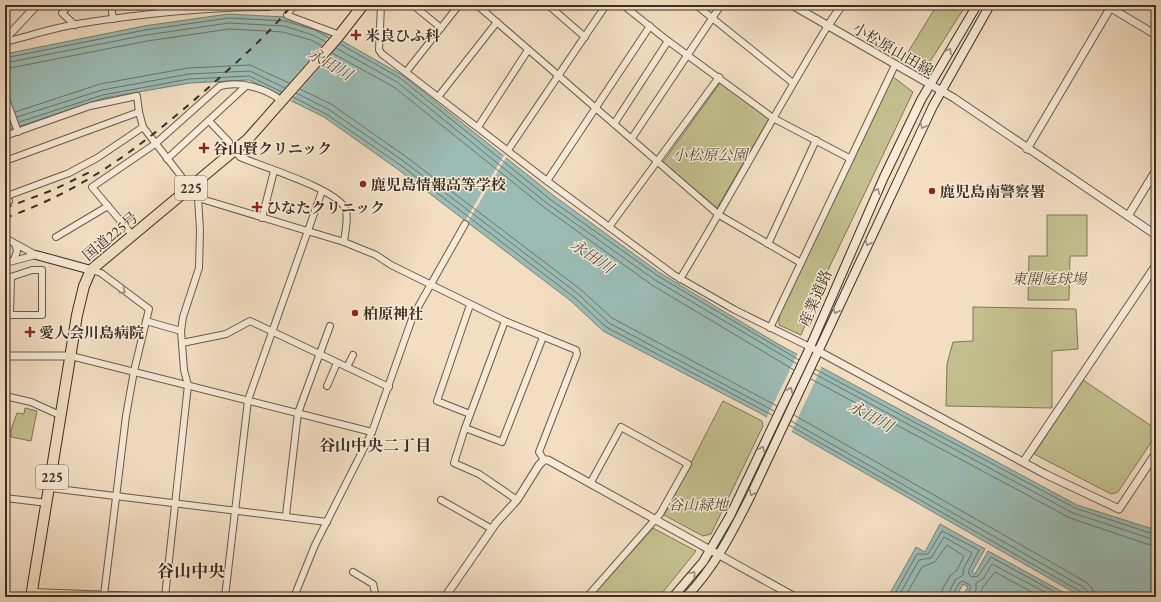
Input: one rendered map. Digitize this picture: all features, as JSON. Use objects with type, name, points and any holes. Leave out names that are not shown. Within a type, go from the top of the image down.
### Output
[{"type":"highway","name":"国道225号","points":[[31,594],[48,503],[71,356],[84,286],[91,270],[190,189],[231,147],[263,123],[339,36],[363,5]]},
{"type":"main road","name":"産業道路","points":[[673,597],[703,562],[711,550],[774,425],[881,184],[930,85],[977,5]]},
{"type":"main road","name":"産業道路","points":[[686,597],[719,554],[750,498],[941,91],[990,5]]},
{"type":"main road","points":[[36,255],[91,270]]},
{"type":"street","points":[[5,41],[37,5]]},
{"type":"street","points":[[69,5],[62,13],[75,25]]},
{"type":"street","points":[[113,19],[111,8],[116,5]]},
{"type":"street","points":[[5,41],[75,25],[183,7],[269,7],[272,5]]},
{"type":"street","points":[[294,5],[288,11],[287,15],[339,36]]},
{"type":"street","points":[[381,5],[379,50],[382,54],[547,181],[680,279],[816,355],[1070,486],[1119,508],[1156,453]]},
{"type":"street","points":[[413,5],[441,28]]},
{"type":"street","points":[[406,72],[459,5]]},
{"type":"street","points":[[477,5],[719,215],[801,263]]},
{"type":"street","points":[[548,5],[585,37]]},
{"type":"street","points":[[508,150],[559,77],[606,5]]},
{"type":"street","points":[[623,5],[773,118],[849,158]]},
{"type":"street","points":[[696,5],[793,83]]},
{"type":"street","points":[[632,138],[721,5]]},
{"type":"street","name":"小松原山田線","points":[[792,5],[827,27],[941,91],[1156,236]]},
{"type":"street","points":[[680,279],[719,215],[793,83],[842,5]]},
{"type":"street","points":[[1027,149],[1110,6],[1156,35]]},
{"type":"street","points":[[438,97],[497,22]]},
{"type":"street","points":[[547,181],[650,26]]},
{"type":"street","points":[[614,124],[668,40]]},
{"type":"street","points":[[478,127],[528,50]]},
{"type":"street","points":[[770,328],[894,64]]},
{"type":"street","points":[[608,227],[719,77]]},
{"type":"street","points":[[133,236],[92,187],[155,144],[220,86],[227,84],[261,88],[283,100]]},
{"type":"street","points":[[167,159],[210,122],[246,86]]},
{"type":"street","points":[[5,96],[18,132]]},
{"type":"street","points":[[5,136],[90,106],[137,96],[143,127],[198,198],[344,242],[376,255],[391,265],[470,305],[543,337],[573,348],[578,352],[539,452],[544,460]]},
{"type":"street","points":[[5,161],[140,112]]},
{"type":"street","points":[[210,122],[240,157],[331,195],[345,208],[344,242]]},
{"type":"street","points":[[6,197],[69,174],[97,158],[143,127]]},
{"type":"street","points":[[768,244],[816,140]]},
{"type":"street","points":[[1128,216],[1156,170]]},
{"type":"street","points":[[262,218],[274,171]]},
{"type":"street","points":[[225,597],[248,400],[322,191]]},
{"type":"street","points":[[31,594],[166,597],[188,385],[184,370],[181,331],[183,317],[199,268],[200,230],[198,198]]},
{"type":"street","points":[[56,236],[108,206]]},
{"type":"street","points":[[294,597],[327,522],[372,432],[389,387],[408,326],[429,285],[465,224]]},
{"type":"street","points":[[5,238],[36,255]]},
{"type":"street","points":[[14,260],[17,251],[15,244]]},
{"type":"street","points":[[5,263],[36,255]]},
{"type":"street","points":[[1024,461],[1156,265]]},
{"type":"street","points":[[32,270],[42,270],[42,315],[8,315],[10,277],[32,270]]},
{"type":"street","points":[[91,270],[101,273],[149,309],[134,371],[115,496],[104,595]]},
{"type":"street","points":[[470,305],[437,401],[470,414]]},
{"type":"street","points":[[146,321],[181,331]]},
{"type":"street","points":[[182,343],[226,334],[250,321],[389,387]]},
{"type":"street","points":[[505,321],[470,414],[454,463],[479,474],[517,500]]},
{"type":"street","points":[[286,516],[298,413],[330,326]]},
{"type":"street","points":[[465,428],[502,442],[543,337]]},
{"type":"street","points":[[347,367],[353,355]]},
{"type":"street","points":[[5,356],[71,356],[372,432]]},
{"type":"street","points":[[327,386],[337,363]]},
{"type":"street","points":[[5,396],[31,402],[62,416]]},
{"type":"street","points":[[578,597],[588,597],[656,519],[688,464],[621,427],[591,482]]},
{"type":"street","points":[[445,597],[492,529],[517,500],[539,465],[544,460],[551,460],[795,597]]},
{"type":"street","points":[[50,488],[327,522]]},
{"type":"street","points":[[5,498],[48,503]]},
{"type":"street","points":[[441,500],[492,529]]},
{"type":"street","points":[[353,572],[373,584],[376,597]]},
{"type":"green space","points":[[937,5],[966,5],[926,68],[905,57]]},
{"type":"green space","points":[[892,76],[913,92],[829,268],[801,335],[779,325],[779,316]]},
{"type":"green space","name":"小松原公園","points":[[720,83],[770,117],[717,208],[663,162]]},
{"type":"green space","name":"東開庭球場","points":[[1047,215],[1087,215],[1087,256],[1070,256],[1069,300],[1028,300],[1029,256],[1047,256]]},
{"type":"green space","points":[[973,307],[1076,309],[1078,349],[1052,351],[1052,408],[946,406],[947,364],[953,342],[973,341]]},
{"type":"green space","points":[[1083,380],[1156,429],[1156,435],[1118,492],[1111,494],[1034,454]]},
{"type":"green space","name":"谷山緑地","points":[[723,401],[762,421],[763,426],[711,534],[703,536],[664,515]]},
{"type":"green space","points":[[25,408],[37,411],[31,441],[11,437],[11,430],[17,413],[24,414]]},
{"type":"green space","name":"谷山緑地","points":[[653,528],[696,551],[659,597],[591,597]]},
{"type":"water","name":"永田川","points":[[228,14],[285,17],[316,26],[402,75],[554,196],[660,273],[778,344],[1077,505],[1156,530],[1156,597],[1082,597],[758,412],[603,331],[571,301],[396,168],[324,117],[249,80],[190,83],[104,98],[5,131],[5,54],[144,26]]},
{"type":"water","points":[[940,524],[985,549],[972,572],[975,574],[988,551],[1072,597],[962,597],[968,587],[963,584],[956,597],[888,597],[916,547],[925,552]]},
{"type":"pier","points":[[331,34],[341,42],[291,101],[279,95]]},
{"type":"pier","points":[[504,155],[507,156],[466,225],[464,223]]},
{"type":"pier","points":[[798,353],[822,366],[791,433],[766,419]]},
{"type":"railway","points":[[5,218],[62,193],[113,164],[137,147],[184,109],[230,68],[262,38],[292,5]]},
{"type":"railway","points":[[5,208],[53,190],[90,172]]},
{"type":"place","name":"米良ひふ科","points":[[356,35]]},
{"type":"place","name":"谷山賢クリニック","points":[[204,148]]},
{"type":"place","name":"鹿児島情報高等学校","points":[[363,184]]},
{"type":"place","name":"鹿児島南警察署","points":[[932,191]]},
{"type":"place","name":"ひなたクリニック","points":[[257,207]]},
{"type":"place","name":"柏原神社","points":[[355,313]]},
{"type":"place","name":"愛人会川島病院","points":[[30,332]]},
{"type":"district","name":"谷山中央二丁目","points":[[375,445]]},
{"type":"district","name":"谷山中央","points":[[191,571]]}]
